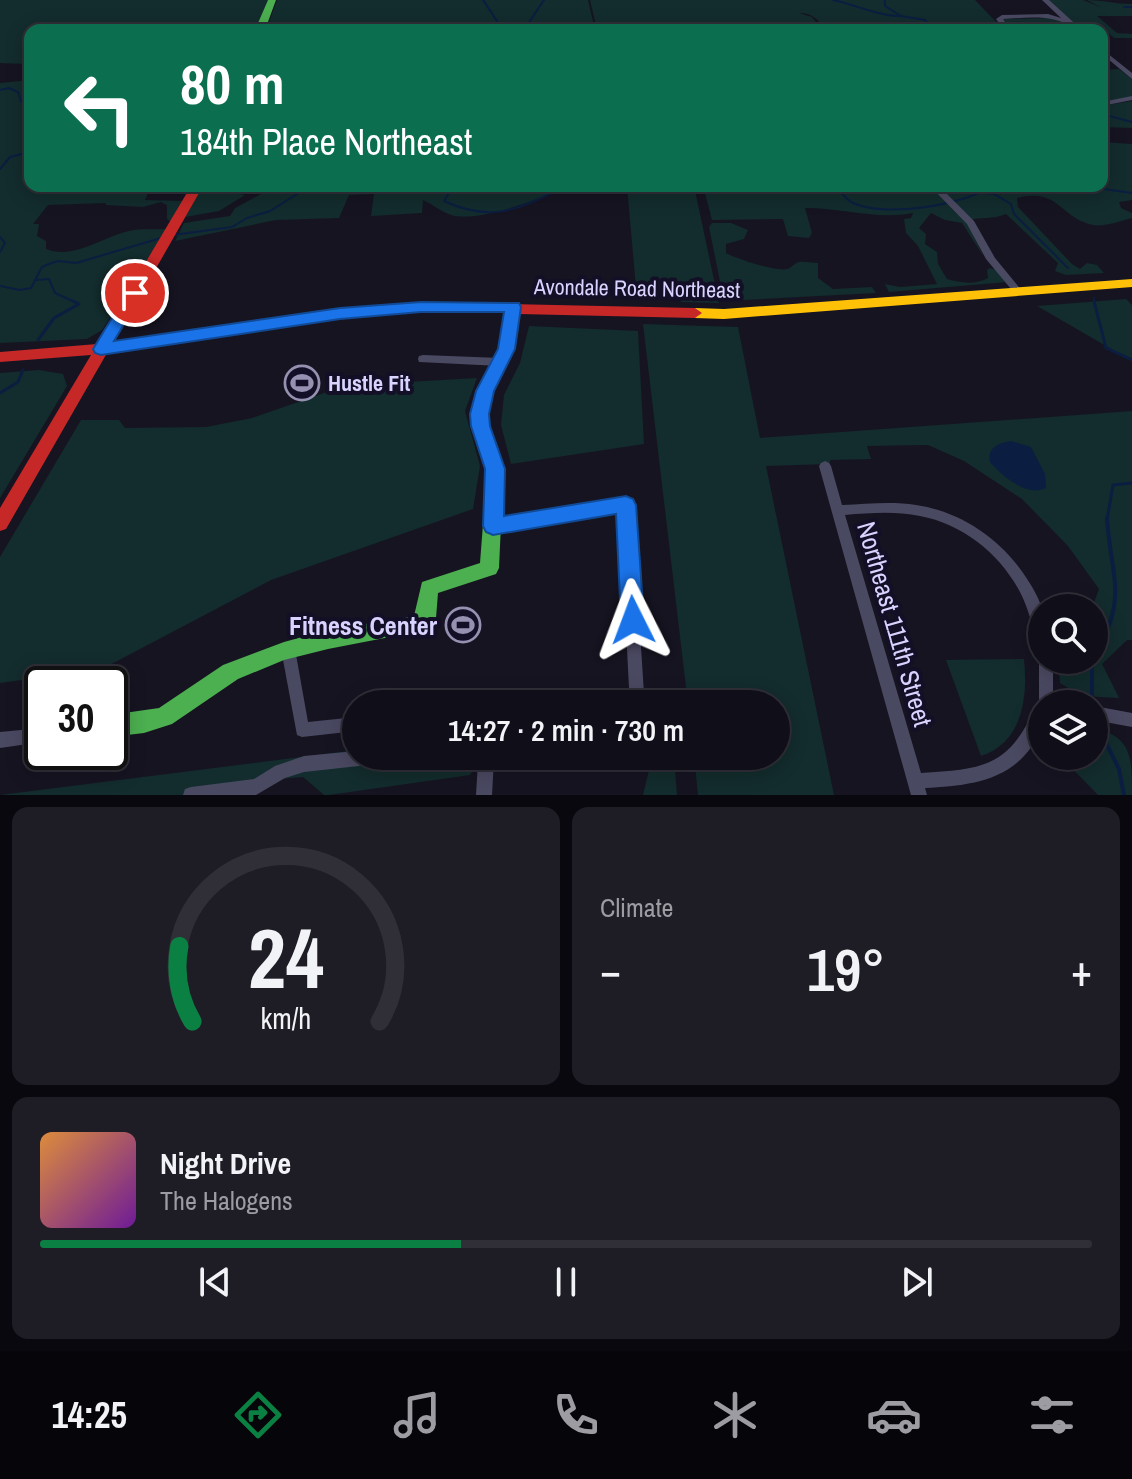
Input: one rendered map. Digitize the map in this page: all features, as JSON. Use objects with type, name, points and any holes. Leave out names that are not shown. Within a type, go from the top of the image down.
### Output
[{"type":"street","points":[[262,24],[272,0]]},
{"type":"street","points":[[1045,0],[1072,24]]},
{"type":"street","points":[[1003,24],[999,19],[1002,17],[1048,16],[1070,22]]},
{"type":"street","points":[[1108,56],[1132,77]]},
{"type":"street","points":[[1108,103],[1132,98]]},
{"type":"street","points":[[0,523],[194,192]]},
{"type":"street","points":[[940,192],[971,223],[991,259],[1019,293]]},
{"type":"street","name":"Avondale Road Northeast","points":[[0,357],[101,349],[340,314],[421,307],[724,314],[1132,283]]},
{"type":"street","points":[[128,724],[153,721],[171,713],[237,669],[288,649],[331,638],[419,624],[426,618],[429,588],[489,568],[495,469],[480,426],[480,414],[485,391],[508,340],[513,307]]},
{"type":"street","points":[[423,359],[500,362]]},
{"type":"street","name":"Northeast 111th Street","points":[[825,466],[917,788]]},
{"type":"street","points":[[493,526],[626,505],[637,690]]},
{"type":"street","points":[[837,510],[908,510],[939,516],[976,534],[1007,559],[1029,594]]},
{"type":"street","points":[[288,649],[302,730],[342,726]]},
{"type":"street","points":[[1108,716],[1131,722]]},
{"type":"street","points":[[0,740],[24,737]]},
{"type":"street","points":[[917,788],[982,775],[1000,768],[1028,739]]},
{"type":"street","points":[[191,795],[256,787],[281,772],[304,764],[342,760]]},
{"type":"street","points":[[484,795],[485,770]]},
{"type":"green space","points":[[0,0],[268,0],[258,24],[24,24],[24,64],[0,63]]},
{"type":"green space","points":[[277,0],[588,0],[594,24],[268,24]]},
{"type":"green space","points":[[590,0],[975,0],[998,24],[821,24],[814,17],[799,13],[812,17],[817,24],[596,24]]},
{"type":"green space","points":[[1047,0],[1083,0],[1100,7],[1087,0],[1132,4],[1132,16],[1097,16],[1106,24],[1075,24]]},
{"type":"green space","points":[[1050,18],[1066,24],[1005,24],[1002,19]]},
{"type":"green space","points":[[1108,25],[1117,33],[1132,34],[1132,38],[1114,38],[1108,33]]},
{"type":"green space","points":[[1119,69],[1132,79],[1132,98],[1108,102],[1108,70]]},
{"type":"green space","points":[[24,81],[24,192],[148,192],[145,200],[184,201],[171,222],[167,219],[167,205],[161,202],[143,207],[106,203],[48,205],[33,224],[39,224],[37,236],[46,241],[46,249],[56,252],[77,250],[129,231],[167,229],[102,330],[87,339],[0,343],[0,83]]},
{"type":"green space","points":[[1132,101],[1132,128],[1108,127],[1108,105]]},
{"type":"green space","points":[[1108,142],[1132,144],[1132,200],[1119,202],[1121,208],[1132,213],[1132,218],[1093,225],[1073,216],[1051,200],[1031,196],[1017,198],[1018,207],[1072,264],[1080,269],[1087,263],[1097,265],[1104,273],[1066,275],[1055,271],[1058,263],[1006,214],[966,221],[984,257],[962,223],[931,213],[919,228],[926,234],[925,244],[937,252],[938,264],[947,279],[978,282],[988,278],[987,270],[990,268],[997,270],[1008,282],[889,292],[885,284],[900,287],[937,284],[918,246],[906,233],[904,219],[911,218],[913,213],[886,215],[805,208],[812,233],[809,238],[788,236],[783,219],[712,220],[705,192],[942,192],[947,195],[945,192],[1108,192]]},
{"type":"green space","points":[[199,192],[245,195],[219,211],[185,217]]},
{"type":"green space","points":[[265,192],[554,192],[494,213],[463,217],[448,214],[423,200],[422,213],[371,216],[374,194],[349,195],[339,218],[276,220],[175,241],[184,223],[230,216],[235,208]]},
{"type":"green space","points":[[628,192],[695,192],[719,303],[682,302],[654,287],[636,288]]},
{"type":"green space","points":[[712,223],[731,223],[748,230],[744,239],[726,244],[726,253],[731,256],[775,269],[789,268],[799,262],[818,263],[818,278],[833,289],[872,287],[876,293],[724,301],[709,227]]},
{"type":"green space","points":[[1126,299],[1132,305],[1132,361],[1037,306]]},
{"type":"green space","points":[[643,324],[738,327],[760,438],[1132,411],[1132,640],[1127,640],[1108,658],[1108,594],[1097,594],[1099,589],[1068,546],[1022,499],[964,461],[928,445],[867,446],[871,459],[766,466],[834,795],[698,795],[695,770],[790,770],[790,690],[686,690]]},
{"type":"green space","points":[[529,326],[638,331],[644,444],[511,464],[501,425],[504,395],[520,363]]},
{"type":"green space","points":[[39,370],[63,374],[67,386],[0,498],[0,373]]},
{"type":"green space","points":[[477,378],[465,411],[480,466],[473,509],[271,580],[108,666],[24,666],[24,680],[0,683],[0,557],[81,420],[119,420],[125,428],[206,427],[252,418],[333,390]]},
{"type":"green space","points":[[1024,659],[1025,688],[1020,716],[1006,740],[981,756],[946,660]]},
{"type":"green space","points":[[1059,674],[1107,674],[1119,698],[1108,697],[1108,690],[1072,690],[1060,683]]},
{"type":"green space","points":[[1108,733],[1123,743],[1127,751],[1132,795],[1098,795],[1074,770],[1108,770]]},
{"type":"green space","points":[[342,752],[342,770],[473,770],[470,775],[329,795],[324,795],[303,777],[255,781],[252,795],[0,795]]},
{"type":"green space","points":[[649,770],[675,770],[677,795],[643,795]]},
{"type":"water","points":[[1011,441],[1031,447],[1045,474],[1046,488],[1023,488],[990,462],[992,449]]},
{"type":"waterway","points":[[483,0],[499,24]]},
{"type":"waterway","points":[[528,24],[544,0]]},
{"type":"waterway","points":[[833,0],[901,16]]},
{"type":"waterway","points":[[885,0],[885,6],[901,16]]},
{"type":"waterway","points":[[1124,7],[1132,7]]},
{"type":"waterway","points":[[901,16],[925,20],[928,24]]},
{"type":"waterway","points":[[0,90],[9,88],[18,92],[24,102]]},
{"type":"waterway","points":[[1108,116],[1132,122]]},
{"type":"waterway","points":[[0,169],[10,157],[24,154]]},
{"type":"waterway","points":[[1108,190],[1132,193]]},
{"type":"waterway","points":[[173,235],[232,227],[247,218],[270,211],[300,192]]},
{"type":"waterway","points":[[446,192],[449,193],[444,201],[462,208],[492,212],[521,206],[554,192]]},
{"type":"waterway","points":[[841,192],[853,203],[884,209],[944,204],[981,192]]},
{"type":"waterway","points":[[982,193],[994,194],[1011,204],[1014,214],[1068,268]]},
{"type":"waterway","points":[[0,237],[5,243],[0,252]]},
{"type":"waterway","points":[[0,286],[20,290],[31,288],[42,267],[49,264],[58,261],[76,263],[161,238]]},
{"type":"waterway","points":[[36,280],[49,279],[55,293],[77,303]]},
{"type":"waterway","points":[[73,301],[77,303]]},
{"type":"waterway","points":[[1094,301],[1106,348],[1132,360]]},
{"type":"waterway","points":[[38,340],[54,318],[77,303]]},
{"type":"waterway","points":[[0,393],[18,382],[23,370]]},
{"type":"waterway","points":[[1107,519],[1113,485],[1132,483]]},
{"type":"waterway","points":[[1107,519],[1115,588],[1115,603],[1108,627]]},
{"type":"waterway","points":[[1092,674],[1092,690]]},
{"type":"waterway","points":[[1108,747],[1119,769],[1124,795]]},
{"type":"traffic: fast","points":[[262,24],[272,0]]},
{"type":"traffic: fast","points":[[128,724],[164,717],[231,672],[262,658],[351,635],[419,624],[426,618],[429,588],[489,568],[492,524]]},
{"type":"traffic: slow","points":[[695,313],[724,314],[1132,283]]},
{"type":"traffic: jam","points":[[0,524],[194,192]]},
{"type":"traffic: jam","points":[[0,357],[101,349],[340,314],[421,307],[695,313]]},
{"type":"traffic: jam","points":[[492,524],[495,469],[480,426],[480,414],[485,391],[506,349],[513,307]]},
{"type":"place","name":"Hustle Fit","points":[[302,383]]},
{"type":"place","name":"Fitness Center","points":[[463,625]]},
{"type":"route","points":[[135,293],[101,349],[340,314],[421,307],[513,307],[506,349],[485,391],[480,414],[480,426],[495,469],[493,526],[626,505],[633,620]]}]
